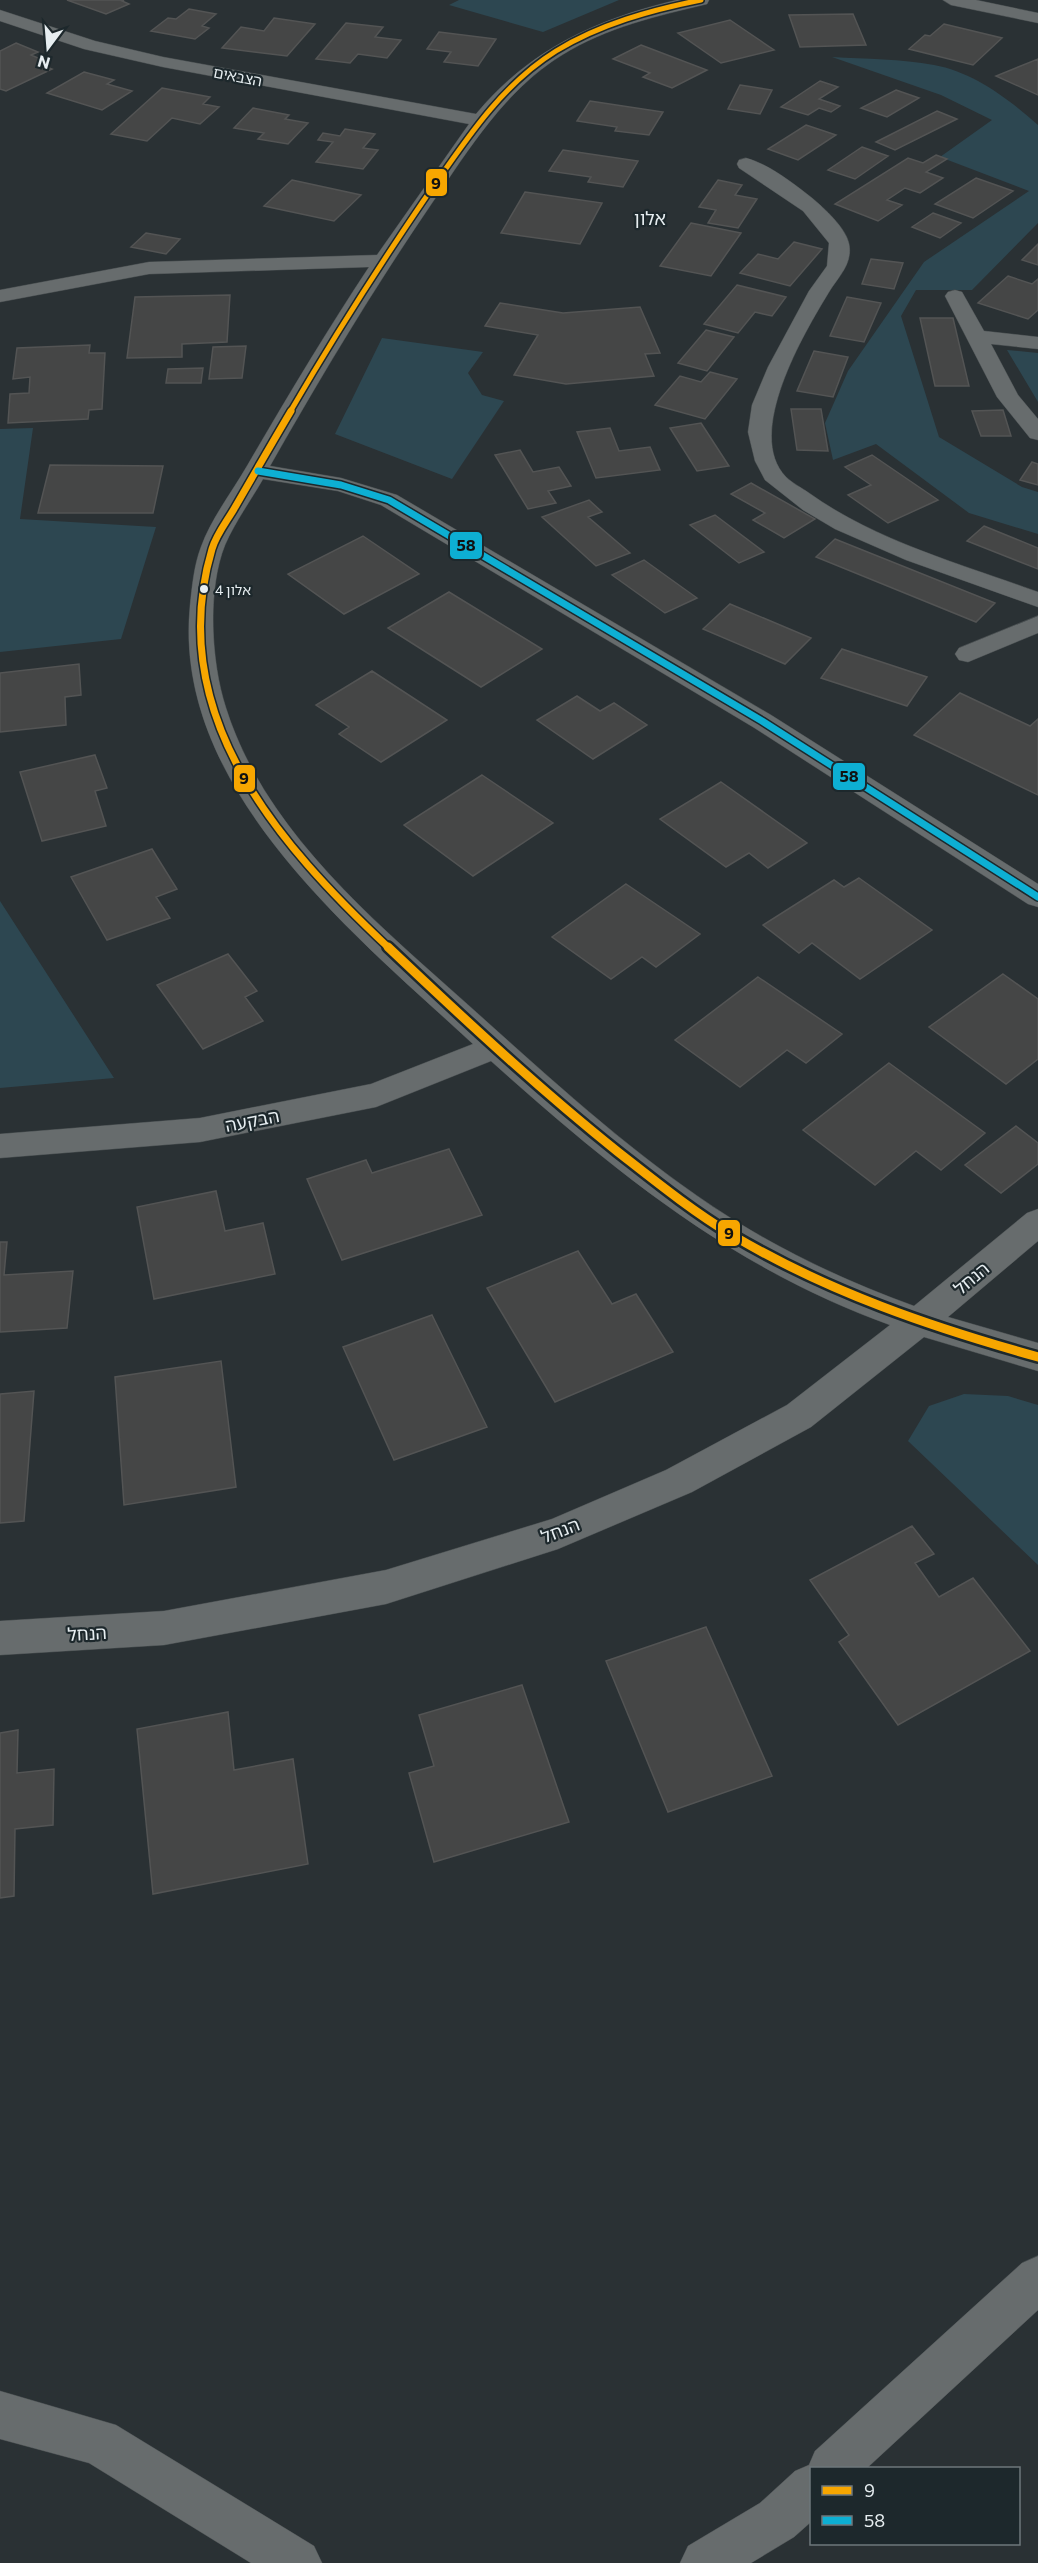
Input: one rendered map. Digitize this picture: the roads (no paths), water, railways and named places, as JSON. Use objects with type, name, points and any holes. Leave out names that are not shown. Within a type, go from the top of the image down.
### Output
[{"type":"street","points":[[701,0],[618,22],[559,49],[510,86],[480,120],[382,261],[213,546],[201,600],[199,623],[202,661],[208,692],[221,731],[243,777],[282,838],[363,925],[495,1047],[636,1166],[713,1222],[801,1272],[917,1323],[1038,1358]]},
{"type":"street","points":[[951,0],[1038,18]]},
{"type":"street","name":"הצבאים","points":[[0,15],[90,45],[163,62],[480,120]]},
{"type":"street","points":[[746,164],[790,190],[814,209],[840,243],[837,266],[814,300],[779,367],[763,405],[759,432],[766,461],[776,480],[843,524],[914,555],[1038,600]]},
{"type":"street","points":[[0,296],[149,268],[382,261]]},
{"type":"street","points":[[955,296],[1008,397],[1038,433]]},
{"type":"street","points":[[976,336],[1038,343]]},
{"type":"street","points":[[258,471],[327,480],[389,500],[762,721],[1038,897]]},
{"type":"street","points":[[968,654],[1038,624]]},
{"type":"street","name":"הבקעה","points":[[0,1146],[212,1128],[376,1095],[495,1047]]},
{"type":"street","name":"הנחל","points":[[0,1638],[164,1628],[386,1587],[558,1533],[679,1481],[799,1416],[917,1323],[1038,1221]]},
{"type":"street","points":[[834,2467],[1038,2278]]},
{"type":"street","points":[[0,2415],[99,2442],[297,2563]]},
{"type":"street","points":[[705,2563],[777,2520],[810,2490]]},
{"type":"place","name":"אלון 4","points":[[204,589]]},
{"type":"district","name":"אלון","points":[[650,218]]}]
